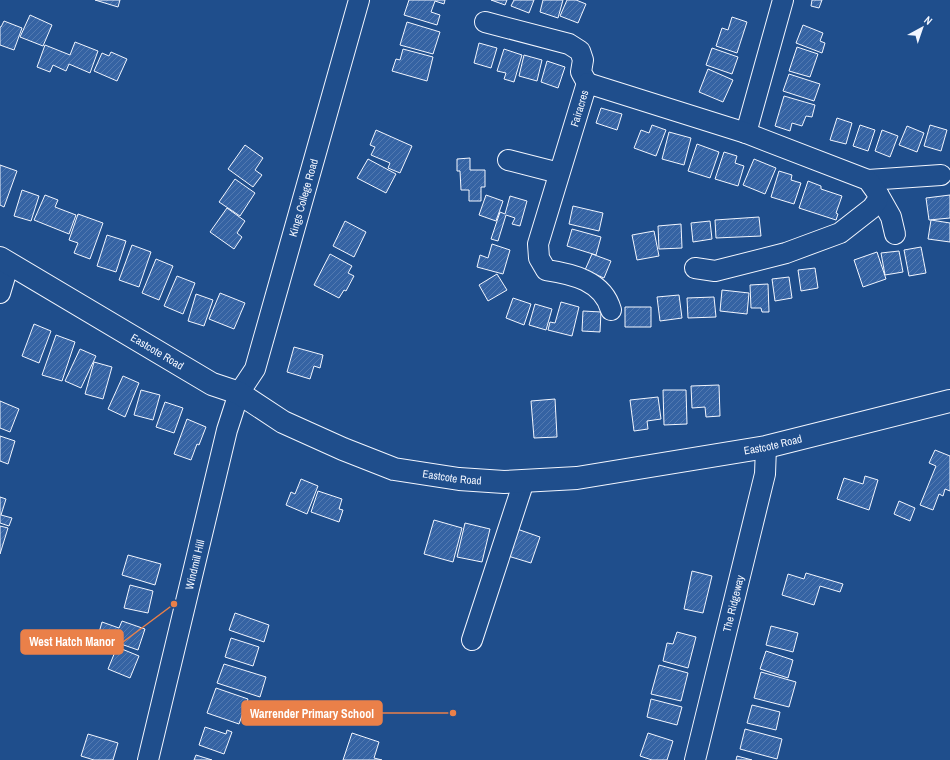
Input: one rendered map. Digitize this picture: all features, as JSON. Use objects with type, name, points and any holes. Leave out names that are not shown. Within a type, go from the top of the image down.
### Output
[{"type":"main road","name":"Eastcote Road","points":[[4,260],[212,384],[239,392],[283,422],[343,449],[394,469],[459,479],[504,482],[578,478],[766,447],[950,401]]},
{"type":"street","name":"Kings College Road","points":[[239,392],[255,369],[359,0]]},
{"type":"street","points":[[746,133],[783,0]]},
{"type":"street","points":[[485,22],[568,44],[580,51],[583,60],[581,72],[586,83]]},
{"type":"street","name":"Fairacres","points":[[611,310],[609,303],[590,283],[571,274],[546,270],[539,258],[538,244],[586,83],[746,133],[873,187]]},
{"type":"street","points":[[508,160],[559,173]]},
{"type":"street","points":[[873,187],[941,175]]},
{"type":"street","points":[[873,187],[891,217],[895,234]]},
{"type":"street","points":[[695,268],[715,271],[786,253],[840,233],[872,208],[878,201],[873,187]]},
{"type":"street","points":[[0,293],[4,260]]},
{"type":"street","name":"Windmill Hill","points":[[148,760],[227,430],[239,392]]},
{"type":"street","name":"The Ridgeway","points":[[695,760],[765,474],[766,447]]},
{"type":"street","points":[[472,640],[524,481]]},
{"type":"building","points":[[95,0],[120,0],[118,7]]},
{"type":"building","points":[[409,0],[445,0],[444,4],[435,1],[431,12],[440,15],[437,25],[404,15]]},
{"type":"building","points":[[491,0],[507,0],[505,5]]},
{"type":"building","points":[[514,0],[534,0],[529,13],[511,6]]},
{"type":"building","points":[[543,0],[563,0],[558,18],[540,12]]},
{"type":"building","points":[[567,0],[576,0],[586,4],[578,23],[560,16]]},
{"type":"building","points":[[812,0],[822,0],[819,8],[811,6]]},
{"type":"building","points":[[30,15],[52,25],[43,46],[20,37]]},
{"type":"building","points":[[732,17],[747,22],[737,53],[716,46],[722,28],[728,30]]},
{"type":"building","points":[[4,21],[22,28],[14,50],[0,45],[0,27]]},
{"type":"building","points":[[407,22],[440,32],[433,54],[400,45]]},
{"type":"building","points":[[803,25],[823,33],[820,41],[825,43],[822,53],[796,43]]},
{"type":"building","points":[[75,42],[98,51],[90,73],[69,64],[66,71],[53,65],[50,72],[37,67],[45,45],[70,55]]},
{"type":"building","points":[[479,43],[497,48],[491,68],[474,63]]},
{"type":"building","points":[[797,47],[818,54],[810,77],[789,71]]},
{"type":"building","points":[[712,48],[738,57],[732,74],[706,65]]},
{"type":"building","points":[[403,49],[433,57],[427,81],[392,71],[396,59],[400,60]]},
{"type":"building","points":[[504,49],[522,55],[514,82],[504,79],[506,73],[497,71]]},
{"type":"building","points":[[111,52],[127,59],[117,81],[94,71],[102,53],[109,56]]},
{"type":"building","points":[[524,55],[542,60],[537,81],[519,76]]},
{"type":"building","points":[[547,61],[565,67],[558,88],[541,82]]},
{"type":"building","points":[[708,69],[733,80],[723,102],[699,92]]},
{"type":"building","points":[[789,74],[820,84],[814,101],[783,91]]},
{"type":"building","points":[[784,96],[815,105],[812,117],[806,116],[802,126],[792,123],[790,131],[775,126]]},
{"type":"building","points":[[601,108],[622,114],[617,130],[596,123]]},
{"type":"building","points":[[837,118],[852,123],[846,144],[830,140]]},
{"type":"building","points":[[652,125],[666,130],[656,156],[634,148],[641,130],[649,133]]},
{"type":"building","points":[[860,125],[875,130],[868,151],[853,146]]},
{"type":"building","points":[[930,125],[947,130],[941,151],[924,146]]},
{"type":"building","points":[[907,126],[924,133],[917,152],[899,145]]},
{"type":"building","points":[[376,130],[412,146],[400,173],[388,168],[390,163],[371,155],[375,147],[370,145]]},
{"type":"building","points":[[882,130],[898,136],[890,157],[875,151]]},
{"type":"building","points":[[669,132],[691,138],[684,165],[662,159]]},
{"type":"building","points":[[697,144],[719,152],[710,178],[688,171]]},
{"type":"building","points":[[245,145],[263,158],[255,170],[262,175],[253,187],[228,169]]},
{"type":"building","points":[[724,152],[737,156],[735,163],[744,166],[738,186],[715,179]]},
{"type":"building","points":[[470,158],[470,170],[485,170],[485,187],[481,187],[481,201],[469,201],[469,190],[461,190],[460,171],[457,171],[457,159]]},
{"type":"building","points":[[368,159],[396,174],[386,193],[357,178]]},
{"type":"building","points":[[754,159],[776,168],[765,194],[743,185]]},
{"type":"building","points":[[0,165],[17,171],[4,207],[0,205]]},
{"type":"building","points":[[779,171],[792,175],[791,180],[801,183],[794,204],[771,197]]},
{"type":"building","points":[[235,179],[255,193],[240,216],[219,202]]},
{"type":"building","points":[[808,181],[821,186],[821,189],[842,196],[836,213],[838,214],[836,220],[799,208]]},
{"type":"building","points":[[22,190],[39,196],[31,221],[14,216]]},
{"type":"building","points":[[45,195],[58,200],[55,207],[76,215],[69,234],[34,220]]},
{"type":"building","points":[[486,195],[503,201],[496,221],[479,215]]},
{"type":"building","points":[[950,195],[950,218],[929,220],[926,198]]},
{"type":"building","points":[[510,196],[527,201],[520,226],[512,224],[515,218],[506,215],[498,241],[491,239],[500,212],[505,214]]},
{"type":"building","points":[[573,206],[603,213],[599,231],[569,224]]},
{"type":"building","points":[[227,208],[245,221],[237,233],[242,237],[234,249],[210,232]]},
{"type":"building","points":[[78,214],[103,223],[90,259],[74,253],[78,243],[69,240]]},
{"type":"building","points":[[759,217],[761,236],[716,238],[715,220]]},
{"type":"building","points":[[931,220],[950,223],[950,242],[928,239]]},
{"type":"building","points":[[345,221],[366,232],[354,257],[333,246]]},
{"type":"building","points":[[710,221],[712,239],[693,242],[691,223]]},
{"type":"building","points":[[681,224],[682,248],[659,249],[658,226]]},
{"type":"building","points":[[572,229],[601,237],[596,255],[567,246]]},
{"type":"building","points":[[654,231],[659,256],[637,260],[632,235]]},
{"type":"building","points":[[107,235],[126,241],[116,272],[97,266]]},
{"type":"building","points":[[492,244],[510,250],[503,274],[477,267],[480,255],[488,258]]},
{"type":"building","points":[[132,245],[151,252],[139,287],[119,280]]},
{"type":"building","points":[[921,247],[926,273],[909,276],[904,250]]},
{"type":"building","points":[[899,251],[903,272],[885,275],[881,253]]},
{"type":"building","points":[[877,252],[886,279],[863,287],[854,260]]},
{"type":"building","points":[[330,254],[352,266],[348,273],[354,276],[346,291],[344,290],[339,298],[314,285]]},
{"type":"building","points":[[592,254],[611,261],[604,278],[585,270]]},
{"type":"building","points":[[156,259],[173,266],[159,300],[142,293]]},
{"type":"building","points":[[815,268],[818,288],[801,291],[798,270]]},
{"type":"building","points":[[497,274],[507,290],[488,301],[479,285]]},
{"type":"building","points":[[177,276],[195,283],[183,314],[164,306]]},
{"type":"building","points":[[789,277],[792,298],[775,301],[772,279]]},
{"type":"building","points":[[768,284],[769,312],[762,312],[761,308],[751,308],[750,285]]},
{"type":"building","points":[[722,290],[749,293],[747,314],[720,311]]},
{"type":"building","points":[[220,293],[245,303],[234,329],[209,319]]},
{"type":"building","points":[[196,294],[213,300],[204,326],[188,321]]},
{"type":"building","points":[[679,295],[682,318],[660,321],[657,297]]},
{"type":"building","points":[[714,297],[716,317],[688,318],[687,298]]},
{"type":"building","points":[[513,298],[531,304],[524,325],[506,318]]},
{"type":"building","points":[[561,302],[579,307],[572,336],[548,330],[550,322],[555,323]]},
{"type":"building","points":[[535,304],[552,309],[546,330],[529,325]]},
{"type":"building","points":[[625,307],[651,307],[651,327],[625,327]]},
{"type":"building","points":[[583,311],[601,312],[600,332],[582,331]]},
{"type":"building","points":[[34,324],[51,331],[39,363],[22,356]]},
{"type":"building","points":[[56,335],[75,342],[62,381],[42,375]]},
{"type":"building","points":[[294,347],[323,355],[320,368],[314,366],[310,379],[287,372]]},
{"type":"building","points":[[80,349],[96,356],[81,388],[65,381]]},
{"type":"building","points":[[94,362],[112,367],[103,399],[85,394]]},
{"type":"building","points":[[123,376],[139,383],[125,417],[108,409]]},
{"type":"building","points":[[719,385],[720,416],[706,417],[705,407],[692,408],[691,386]]},
{"type":"building","points":[[141,390],[160,395],[153,420],[134,415]]},
{"type":"building","points":[[663,390],[686,390],[687,424],[664,425]]},
{"type":"building","points":[[658,397],[661,419],[647,421],[648,429],[634,431],[630,400]]},
{"type":"building","points":[[555,399],[557,437],[534,438],[531,401]]},
{"type":"building","points":[[0,401],[19,409],[10,432],[0,428]]},
{"type":"building","points":[[165,402],[183,408],[174,433],[156,427]]},
{"type":"building","points":[[187,419],[206,427],[191,460],[174,454]]},
{"type":"building","points":[[0,436],[15,441],[8,464],[0,461]]},
{"type":"building","points":[[935,450],[950,456],[950,491],[945,489],[943,496],[939,494],[933,510],[920,505],[936,466],[929,463]]},
{"type":"building","points":[[865,476],[878,480],[869,510],[837,499],[844,478],[863,484]]},
{"type":"building","points":[[301,479],[318,486],[307,514],[286,505],[291,492],[295,494]]},
{"type":"building","points":[[318,491],[342,499],[339,509],[343,510],[339,522],[311,512]]},
{"type":"building","points":[[0,497],[6,499],[1,515],[12,518],[9,526],[0,523]]},
{"type":"building","points":[[899,501],[915,508],[910,521],[894,514]]},
{"type":"building","points":[[434,520],[462,528],[453,562],[424,554]]},
{"type":"building","points":[[465,523],[490,529],[482,562],[457,557]]},
{"type":"building","points":[[0,526],[8,528],[0,554]]},
{"type":"building","points":[[517,529],[540,537],[531,563],[508,556]]},
{"type":"building","points":[[128,555],[161,564],[155,585],[122,575]]},
{"type":"building","points":[[692,571],[712,576],[703,613],[684,609]]},
{"type":"building","points":[[806,573],[843,584],[840,592],[820,586],[814,605],[782,595],[788,574],[804,579]]},
{"type":"building","points":[[130,585],[153,591],[148,613],[124,608]]},
{"type":"building","points":[[235,613],[269,625],[264,642],[229,630]]},
{"type":"building","points":[[122,621],[145,629],[138,650],[98,636],[102,622],[119,628]]},
{"type":"building","points":[[771,626],[798,633],[793,652],[766,645]]},
{"type":"building","points":[[677,632],[696,637],[688,668],[663,661],[667,643],[673,644]]},
{"type":"building","points":[[231,638],[259,647],[253,666],[225,657]]},
{"type":"building","points":[[117,647],[139,656],[130,678],[108,669]]},
{"type":"building","points":[[766,651],[793,660],[788,678],[760,669]]},
{"type":"building","points":[[224,664],[266,677],[260,697],[217,683]]},
{"type":"building","points":[[659,665],[688,673],[681,701],[651,694]]},
{"type":"building","points":[[761,672],[796,682],[789,707],[754,698]]},
{"type":"building","points":[[216,688],[248,699],[239,724],[207,713]]},
{"type":"building","points":[[651,699],[682,707],[677,725],[647,717]]},
{"type":"building","points":[[752,705],[780,712],[776,730],[747,723]]},
{"type":"building","points":[[205,727],[226,734],[227,730],[232,732],[224,754],[199,745]]},
{"type":"building","points":[[745,729],[782,739],[777,759],[740,749]]},
{"type":"building","points":[[352,733],[379,742],[374,758],[382,760],[343,760]]},
{"type":"building","points":[[648,733],[673,741],[667,760],[652,760],[640,756]]},
{"type":"building","points":[[88,734],[118,743],[113,760],[94,760],[81,756]]},
{"type":"building","points":[[196,755],[212,760],[194,760]]},
{"type":"building","points":[[737,756],[752,760],[736,760]]},
{"type":"place","name":"West Hatch Manor","points":[[174,604]]},
{"type":"place","name":"Warrender Primary School","points":[[453,713]]}]
